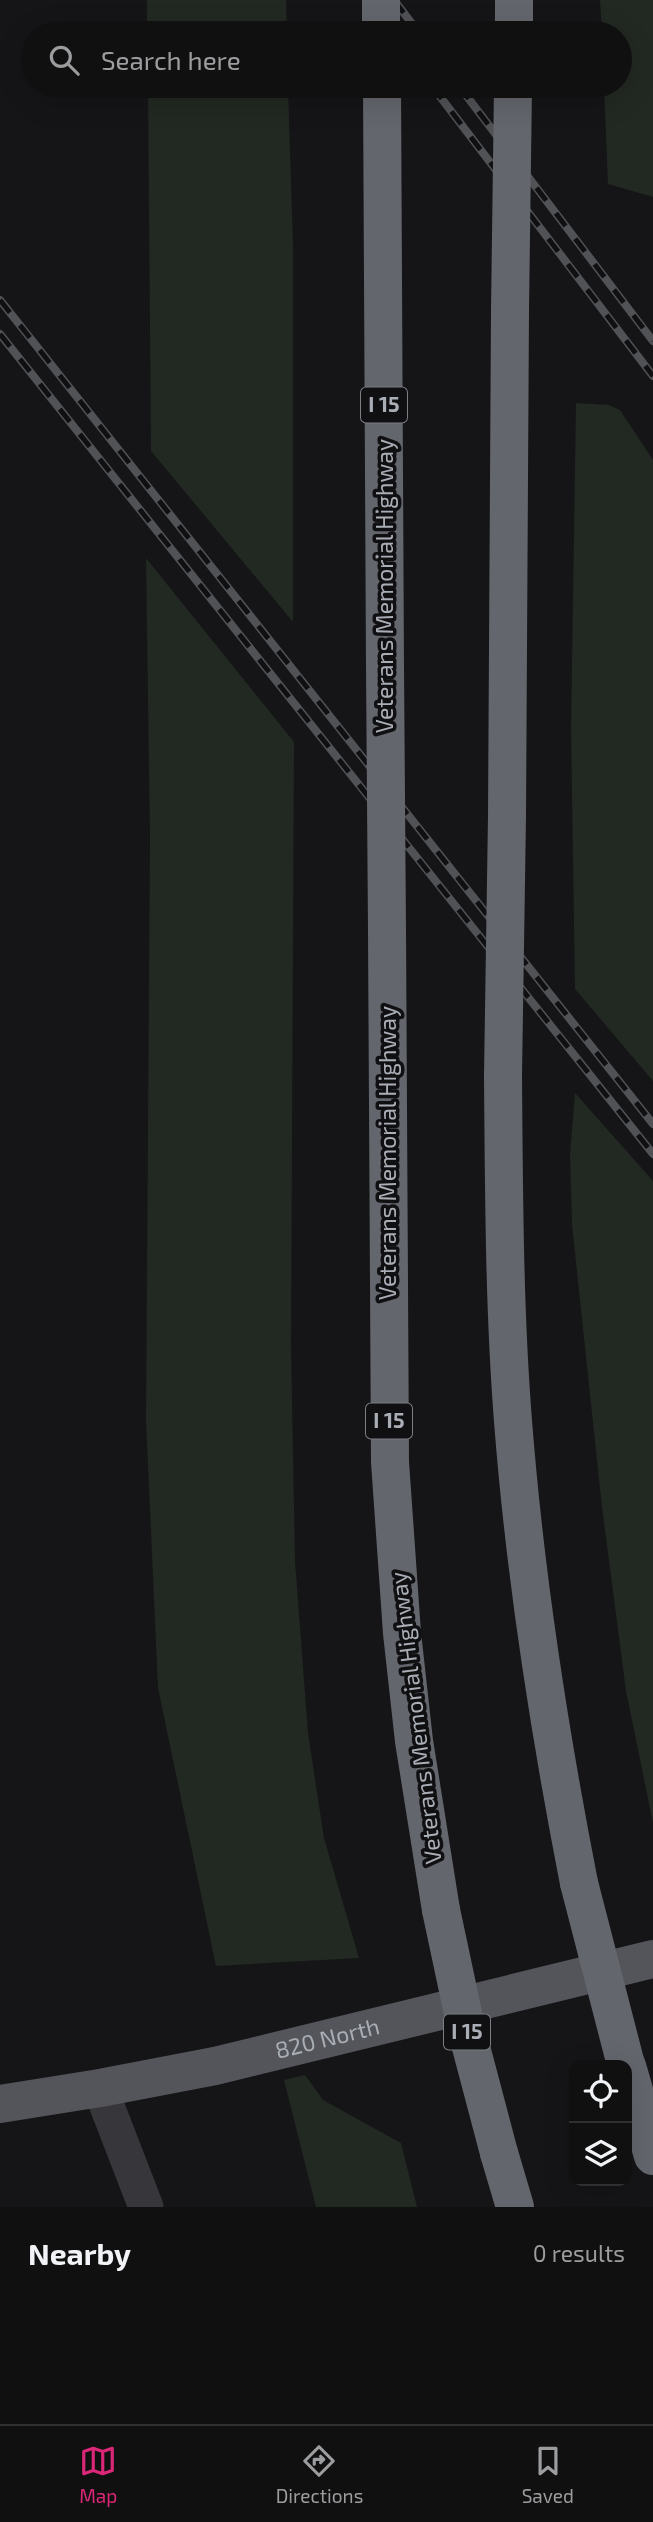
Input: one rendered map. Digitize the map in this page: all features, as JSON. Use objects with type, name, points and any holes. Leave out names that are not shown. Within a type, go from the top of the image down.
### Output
[{"type":"highway","points":[[381,0],[381,21]]},
{"type":"highway","points":[[514,0],[514,21]]},
{"type":"highway","name":"Veterans Memorial Highway","points":[[382,98],[390,1462],[403,1647],[414,1741],[441,1910],[467,2032],[515,2207]]},
{"type":"highway","points":[[513,98],[503,1076],[507,1307],[513,1419],[536,1638],[579,1883],[625,2060]]},
{"type":"highway","points":[[632,2084],[648,2140]]},
{"type":"main road","name":"820 North","points":[[0,2104],[100,2088],[314,2044],[653,1959]]},
{"type":"lane","points":[[100,2088],[146,2207]]},
{"type":"shaded area","points":[[147,0],[286,0],[287,21],[147,21]]},
{"type":"shaded area","points":[[600,0],[653,0],[653,197],[608,184],[604,98],[632,98],[632,21],[601,21]]},
{"type":"shaded area","points":[[148,98],[288,98],[293,247],[293,622],[151,451]]},
{"type":"shaded area","points":[[576,403],[609,405],[620,410],[653,460],[653,1081],[575,989],[571,729]]},
{"type":"shaded area","points":[[146,558],[294,742],[291,1346],[295,1561],[308,1733],[324,1838],[359,1958],[216,1966],[158,1688],[146,1420],[150,837]]},
{"type":"shaded area","points":[[575,1093],[653,1181],[653,1823],[626,1691],[602,1507],[572,1225],[570,1154]]},
{"type":"shaded area","points":[[305,2075],[323,2100],[401,2143],[417,2207],[316,2207],[284,2080]]},
{"type":"railway","points":[[366,0],[383,21]]},
{"type":"railway","points":[[394,0],[410,21]]},
{"type":"railway","points":[[441,98],[653,376]]},
{"type":"railway","points":[[468,98],[653,341]]},
{"type":"railway","points":[[0,300],[653,1124]]},
{"type":"railway","points":[[0,334],[653,1154]]}]
